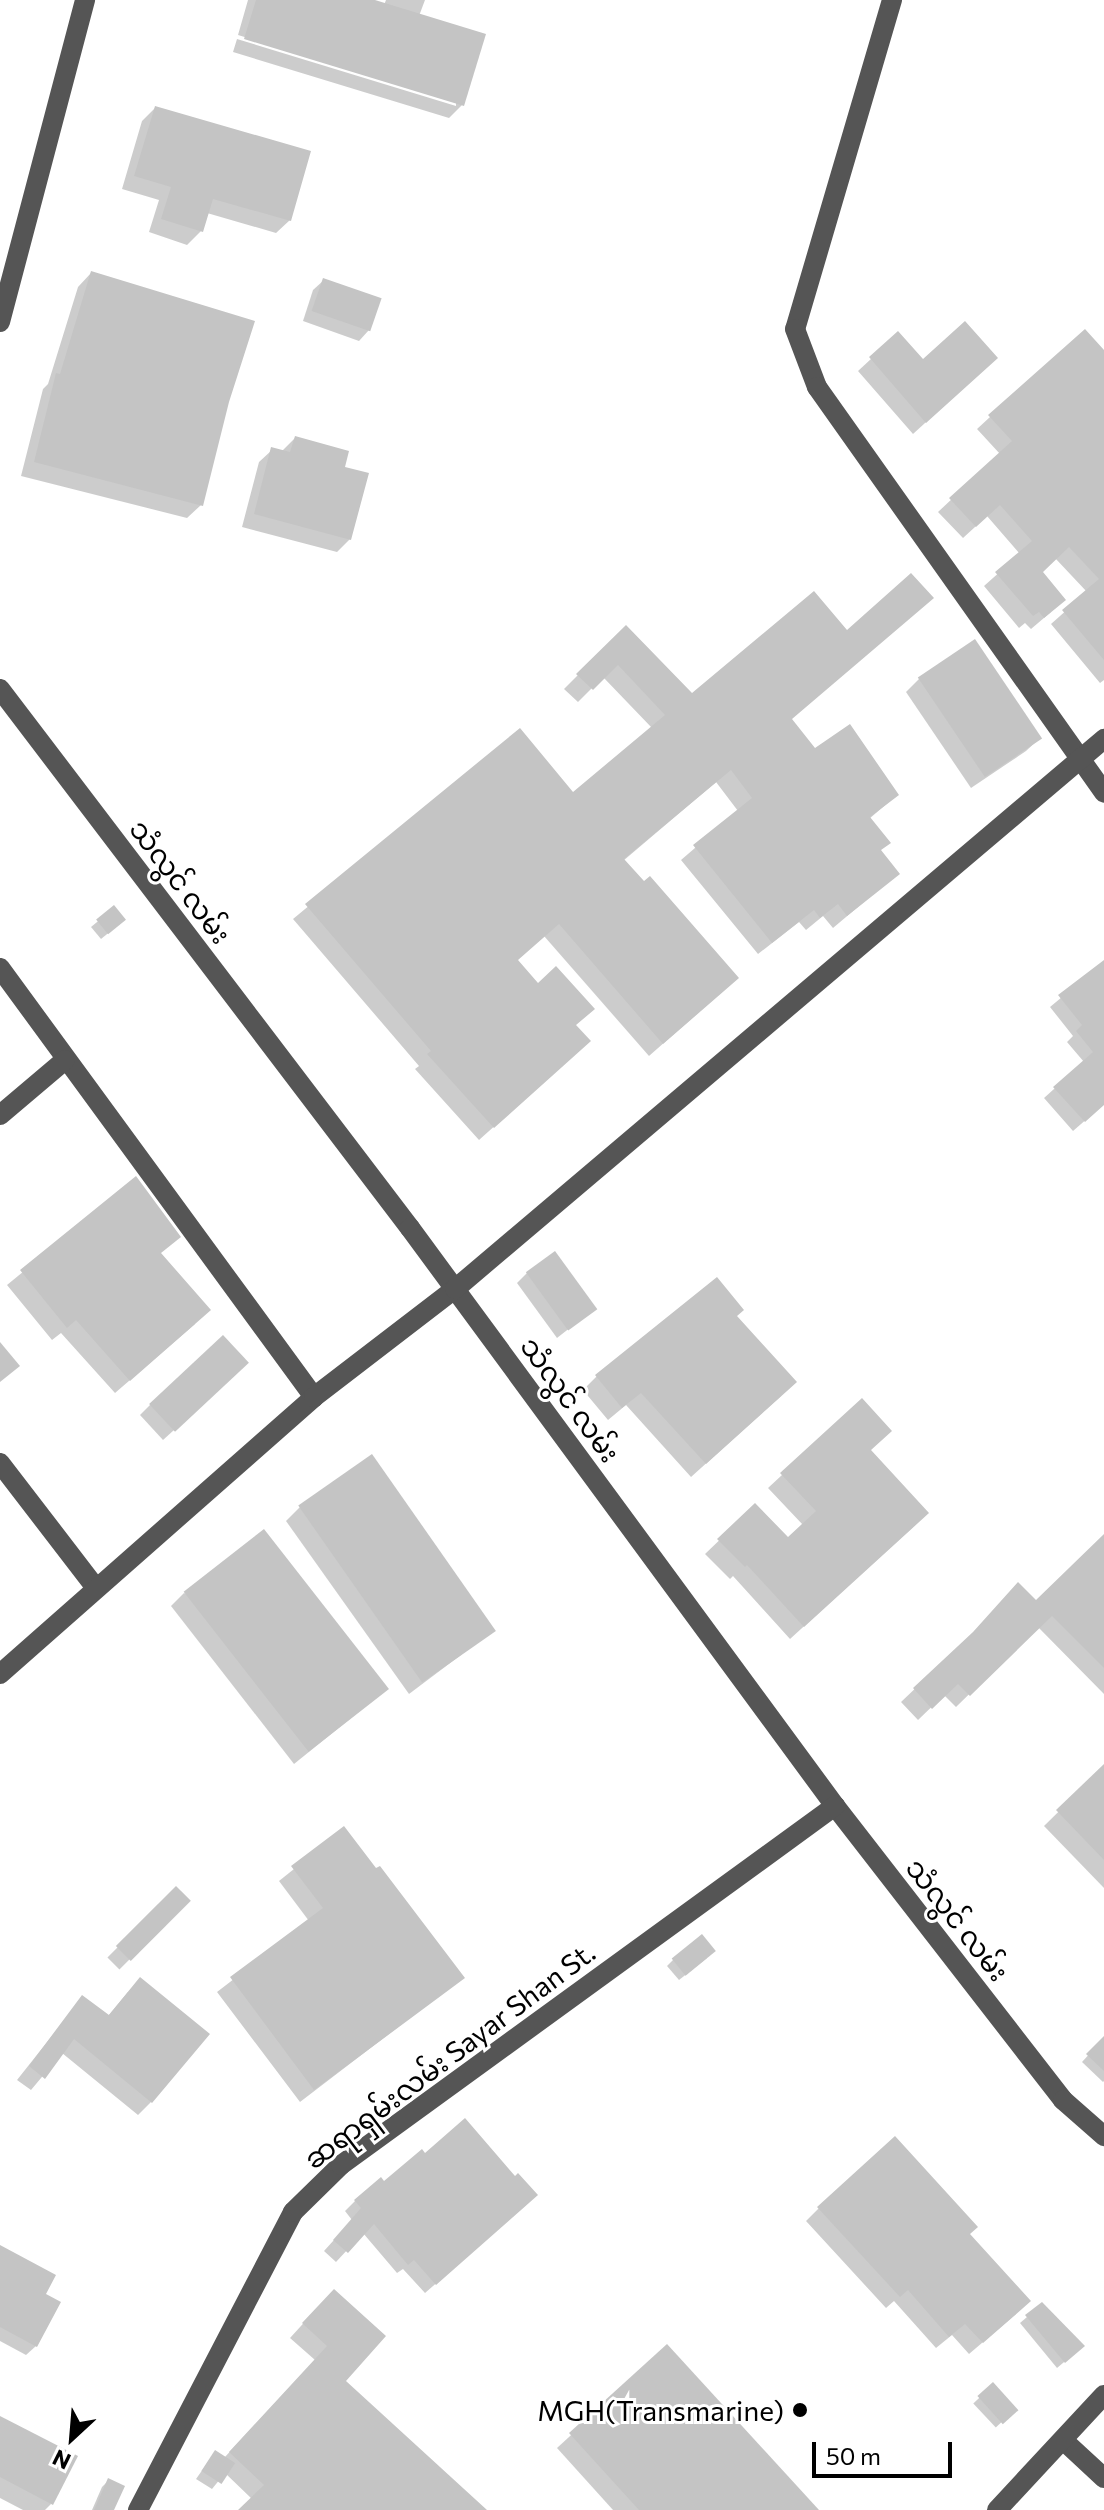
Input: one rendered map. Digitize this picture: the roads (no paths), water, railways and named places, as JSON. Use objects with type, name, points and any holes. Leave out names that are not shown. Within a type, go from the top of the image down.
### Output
[{"type":"street","points":[[0,322],[85,0]]},
{"type":"street","points":[[892,0],[795,329],[817,387],[1104,793]]},
{"type":"street","name":"သံလွင် လမ်း","points":[[0,689],[455,1289],[835,1806],[1063,2100],[1104,2136]]},
{"type":"street","points":[[0,1674],[314,1397],[455,1289],[1104,739]]},
{"type":"street","points":[[0,968],[314,1397]]},
{"type":"street","points":[[0,1115],[65,1060]]},
{"type":"street","points":[[0,1463],[95,1587]]},
{"type":"street","name":"ဆရာရှမ်းလမ်း Sayar Shan St.","points":[[138,2510],[293,2212],[341,2165],[835,1806]]},
{"type":"street","points":[[997,2510],[1104,2395]]},
{"type":"street","points":[[1063,2440],[1104,2478]]},
{"type":"place","name":"MGH(Transmarine)","points":[[800,2410]]}]
